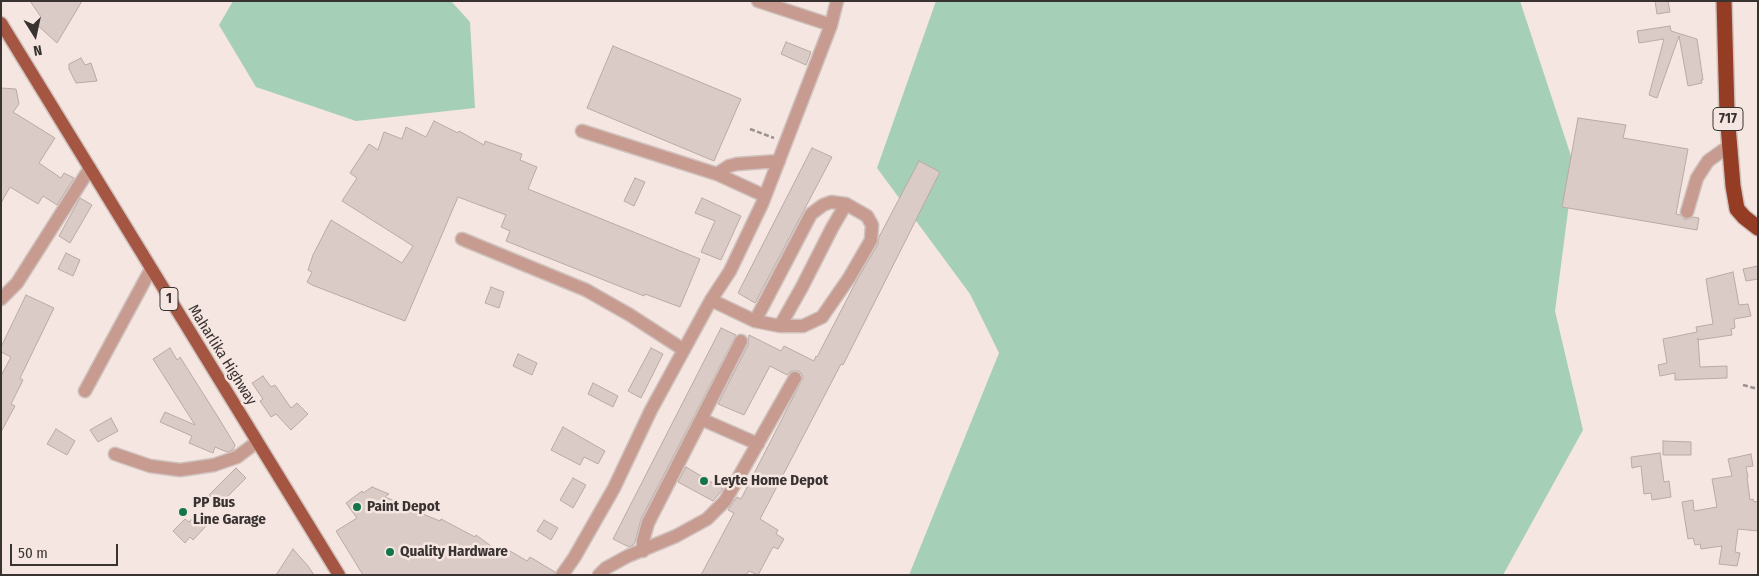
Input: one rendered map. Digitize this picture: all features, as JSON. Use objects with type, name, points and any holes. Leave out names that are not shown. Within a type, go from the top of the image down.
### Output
[{"type":"highway","name":"717","points":[[1724,1],[1729,146],[1733,186],[1737,209],[1744,218],[1758,228]]},
{"type":"main road","name":"Maharlika Highway","points":[[1,23],[339,575]]},
{"type":"street","points":[[758,1],[831,25]]},
{"type":"street","points":[[562,575],[574,558],[614,488],[651,410],[711,300],[730,271],[766,196],[831,25],[837,1]]},
{"type":"street","points":[[582,131],[717,174],[766,196]]},
{"type":"street","points":[[1687,212],[1697,178],[1708,161],[1729,146]]},
{"type":"street","points":[[717,174],[737,164],[779,161]]},
{"type":"street","points":[[1,299],[18,283],[90,168]]},
{"type":"street","points":[[711,300],[755,321],[780,326],[804,326],[822,318],[849,278],[871,240],[872,224],[867,216],[846,204],[831,202],[823,205],[811,214],[755,321]]},
{"type":"street","points":[[780,326],[846,204]]},
{"type":"street","points":[[462,239],[586,290],[630,315],[684,350]]},
{"type":"street","points":[[85,390],[151,269]]},
{"type":"street","points":[[642,551],[648,523],[741,341]]},
{"type":"street","points":[[599,575],[606,568],[628,556],[676,536],[707,519],[725,501],[794,378]]},
{"type":"street","points":[[701,419],[758,444]]},
{"type":"street","points":[[115,454],[150,466],[180,470],[214,465],[237,457],[257,442]]},
{"type":"path","points":[[750,129],[786,142]]},
{"type":"path","points":[[1743,385],[1758,389]]},
{"type":"green space","points":[[233,1],[451,1],[470,22],[475,108],[356,121],[256,87],[219,25]]},
{"type":"green space","points":[[936,1],[1520,1],[1574,165],[1555,311],[1583,430],[1503,575],[909,575],[999,353],[970,294],[877,168]]},
{"type":"building","points":[[30,1],[82,1],[57,43],[35,23],[41,17]]},
{"type":"building","points":[[1655,1],[1668,1],[1670,12],[1657,14]]},
{"type":"building","points":[[1670,26],[1671,31],[1697,39],[1703,80],[1701,80],[1702,83],[1688,86],[1679,36],[1657,98],[1649,95],[1664,39],[1639,43],[1637,31]]},
{"type":"building","points":[[786,42],[811,52],[806,65],[781,54]]},
{"type":"building","points":[[613,46],[741,99],[714,161],[587,108]]},
{"type":"building","points":[[81,58],[85,65],[91,63],[97,81],[76,83],[69,69],[69,64]]},
{"type":"building","points":[[1,88],[16,89],[19,104],[13,112],[55,138],[39,163],[61,178],[64,173],[74,178],[57,205],[43,196],[38,204],[10,187],[1,203]]},
{"type":"building","points":[[1578,118],[1626,125],[1623,138],[1688,149],[1676,214],[1685,220],[1693,217],[1699,218],[1697,230],[1562,207]]},
{"type":"building","points":[[434,121],[458,133],[459,131],[484,145],[485,141],[522,154],[520,160],[537,167],[528,189],[700,259],[680,307],[645,294],[644,296],[506,241],[510,231],[501,227],[506,215],[458,197],[405,321],[307,282],[312,272],[308,270],[313,255],[331,220],[402,263],[413,246],[342,201],[357,178],[350,173],[369,144],[378,150],[384,132],[402,139],[406,127],[426,137]]},
{"type":"building","points":[[812,148],[832,157],[755,303],[738,293]]},
{"type":"building","points":[[919,161],[940,172],[843,365],[841,364],[760,519],[778,530],[776,534],[784,539],[778,549],[773,547],[758,575],[749,571],[746,575],[701,575],[734,513],[728,510],[737,497],[741,499],[803,378],[799,371],[791,371],[787,375],[770,366],[744,415],[718,404],[748,345],[749,335],[781,351],[784,346],[814,361],[878,244],[879,237]]},
{"type":"building","points":[[635,178],[645,182],[634,206],[624,201]]},
{"type":"building","points":[[80,198],[92,205],[70,243],[59,236]]},
{"type":"building","points":[[702,198],[741,216],[721,260],[701,252],[715,221],[695,213]]},
{"type":"building","points":[[66,253],[80,260],[73,276],[58,269]]},
{"type":"building","points":[[1758,266],[1758,279],[1746,281],[1743,269]]},
{"type":"building","points":[[1733,272],[1739,305],[1748,304],[1751,316],[1734,319],[1735,328],[1731,329],[1732,335],[1698,340],[1700,367],[1727,366],[1727,378],[1675,380],[1675,373],[1660,376],[1658,365],[1667,363],[1663,339],[1697,332],[1696,327],[1713,324],[1706,279]]},
{"type":"building","points":[[491,287],[504,292],[499,308],[485,303]]},
{"type":"building","points":[[26,295],[54,308],[20,378],[23,380],[11,404],[15,406],[1,432],[1,376],[11,357],[1,352],[1,347]]},
{"type":"building","points":[[721,328],[736,335],[641,519],[635,542],[629,547],[613,539]]},
{"type":"building","points":[[170,348],[177,360],[180,357],[218,417],[235,445],[233,450],[227,452],[215,447],[213,453],[189,443],[192,436],[160,422],[165,412],[195,425],[153,359]]},
{"type":"building","points":[[651,348],[663,354],[641,398],[628,391]]},
{"type":"building","points":[[518,354],[537,363],[532,375],[513,366]]},
{"type":"building","points":[[263,376],[271,387],[275,385],[291,408],[297,403],[308,414],[291,430],[276,414],[271,417],[260,401],[263,399],[252,383]]},
{"type":"building","points":[[593,383],[618,396],[613,407],[588,394]]},
{"type":"building","points":[[111,418],[118,431],[98,442],[90,430]]},
{"type":"building","points":[[563,427],[605,451],[598,464],[584,457],[580,465],[551,450]]},
{"type":"building","points":[[56,429],[75,441],[67,455],[47,444]]},
{"type":"building","points":[[1663,441],[1691,442],[1691,455],[1663,455]]},
{"type":"building","points":[[1660,453],[1664,482],[1669,481],[1671,497],[1652,500],[1651,493],[1644,494],[1641,466],[1632,468],[1631,457]]},
{"type":"building","points":[[1751,454],[1753,466],[1746,467],[1750,500],[1758,501],[1758,531],[1738,529],[1735,552],[1740,553],[1737,566],[1719,564],[1722,546],[1701,549],[1700,544],[1695,545],[1693,538],[1688,539],[1682,502],[1693,500],[1694,511],[1717,507],[1712,479],[1732,476],[1728,459]]},
{"type":"building","points":[[686,467],[723,489],[713,501],[678,482]]},
{"type":"building","points":[[236,468],[246,478],[219,505],[209,495]]},
{"type":"building","points":[[573,478],[586,485],[573,508],[560,500]]},
{"type":"building","points":[[372,487],[389,494],[385,497],[410,507],[408,508],[440,521],[441,519],[475,537],[476,535],[502,554],[505,548],[527,561],[530,557],[555,572],[554,575],[363,575],[336,531],[357,518],[346,503],[362,491],[363,493]]},
{"type":"building","points":[[195,515],[206,526],[193,540],[190,537],[185,543],[173,531],[185,519],[189,522]]},
{"type":"building","points":[[544,520],[558,528],[551,540],[537,531]]},
{"type":"building","points":[[293,549],[308,566],[314,575],[276,575]]},
{"type":"place","name":"Leyte Home Depot","points":[[704,481]]},
{"type":"place","name":"Paint Depot","points":[[357,507]]},
{"type":"place","name":"PP Bus Line Garage","points":[[183,512]]},
{"type":"place","name":"Quality Hardware","points":[[390,552]]}]
